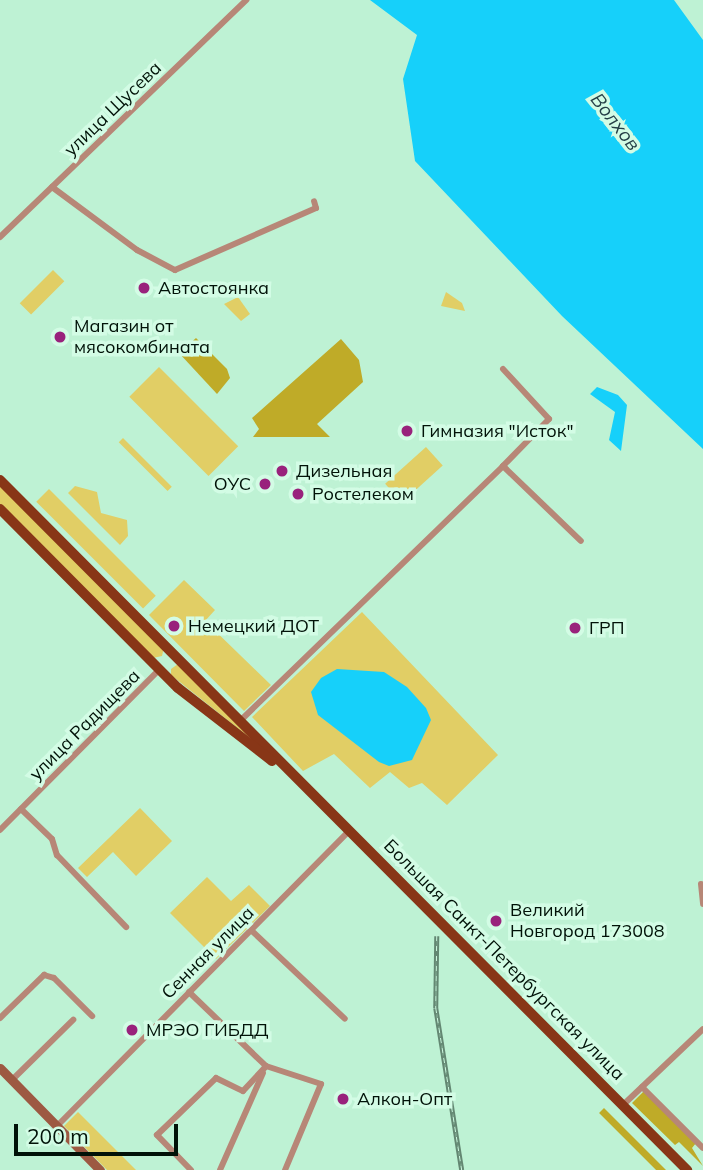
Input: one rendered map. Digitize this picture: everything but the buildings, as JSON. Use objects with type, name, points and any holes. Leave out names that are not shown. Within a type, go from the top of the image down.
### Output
[{"type":"main road","name":"Большая Санкт-Петербургская улица","points":[[0,480],[687,1170]]},
{"type":"main road","name":"Большая Санкт-Петербургская улица","points":[[0,509],[160,669],[294,777]]},
{"type":"main road","points":[[160,669],[175,655]]},
{"type":"main road","points":[[0,1068],[100,1170]]},
{"type":"street","name":"улица Щусева","points":[[0,237],[246,0]]},
{"type":"street","points":[[51,187],[139,251],[175,270],[316,208],[314,201]]},
{"type":"street","points":[[240,721],[549,419],[503,369]]},
{"type":"street","points":[[503,466],[581,541]]},
{"type":"street","name":"улица Радищева","points":[[0,830],[160,669]]},
{"type":"street","points":[[21,809],[52,839],[57,855],[126,927]]},
{"type":"street","name":"Сенная улица","points":[[57,1126],[350,830]]},
{"type":"street","points":[[701,884],[703,904]]},
{"type":"street","points":[[251,930],[345,1019]]},
{"type":"street","points":[[0,1018],[44,975],[54,978],[92,1016]]},
{"type":"street","points":[[189,992],[266,1066],[321,1084],[285,1170]]},
{"type":"street","points":[[12,1080],[73,1020]]},
{"type":"street","points":[[622,1105],[703,1030]]},
{"type":"street","points":[[191,1170],[156,1135],[216,1078],[243,1091],[266,1066]]},
{"type":"street","points":[[220,1170],[266,1066]]},
{"type":"street","points":[[642,1087],[703,1148]]},
{"type":"shaded area","points":[[53,270],[64,281],[31,315],[20,303]]},
{"type":"shaded area","points":[[446,292],[462,303],[465,311],[441,306]]},
{"type":"shaded area","points":[[238,297],[250,314],[241,321],[224,304]]},
{"type":"shaded area","points":[[196,338],[227,369],[230,378],[217,394],[179,353]]},
{"type":"shaded area","points":[[341,339],[359,360],[363,382],[317,424],[330,437],[253,437],[259,429],[252,418]]},
{"type":"shaded area","points":[[159,367],[238,446],[208,476],[129,397]]},
{"type":"shaded area","points":[[123,438],[172,487],[168,491],[119,442]]},
{"type":"shaded area","points":[[426,447],[443,466],[402,502],[385,484]]},
{"type":"shaded area","points":[[0,483],[164,647],[162,656],[153,658],[0,504]]},
{"type":"shaded area","points":[[75,486],[97,492],[101,513],[127,520],[128,536],[120,545],[68,493]]},
{"type":"shaded area","points":[[49,489],[156,596],[143,609],[36,502]]},
{"type":"shaded area","points":[[184,580],[215,610],[205,621],[271,685],[244,711],[149,615]]},
{"type":"shaded area","points":[[362,612],[498,755],[447,805],[422,783],[409,788],[390,772],[370,788],[334,754],[303,771],[252,717]]},
{"type":"shaded area","points":[[178,664],[264,749],[171,675],[171,669]]},
{"type":"shaded area","points":[[140,808],[172,841],[136,876],[113,852],[87,877],[78,868]]},
{"type":"shaded area","points":[[207,877],[231,901],[249,885],[270,906],[216,959],[170,913]]},
{"type":"shaded area","points":[[644,1091],[696,1143],[692,1148],[703,1166],[679,1142],[675,1145],[632,1103]]},
{"type":"shaded area","points":[[604,1108],[666,1170],[656,1170],[599,1113]]},
{"type":"shaded area","points":[[78,1112],[136,1170],[107,1170],[64,1126]]},
{"type":"water","name":"Волхов","points":[[370,0],[674,0],[703,40],[703,449],[562,316],[415,161],[403,79],[417,35]]},
{"type":"water","points":[[597,387],[618,395],[627,405],[621,451],[609,440],[615,412],[590,394]]},
{"type":"water","points":[[337,669],[384,672],[407,687],[426,708],[431,720],[412,760],[389,766],[379,762],[318,715],[311,692],[321,678]]},
{"type":"railway","points":[[437,936],[436,1008],[462,1170]]},
{"type":"place","name":"Автостоянка","points":[[144,288]]},
{"type":"place","name":"Магазин от мясокомбината","points":[[60,337]]},
{"type":"place","name":"Гимназия \"Исток\"","points":[[407,431]]},
{"type":"place","name":"Дизельная","points":[[282,471]]},
{"type":"place","name":"ОУС","points":[[265,484]]},
{"type":"place","name":"Ростелеком","points":[[298,494]]},
{"type":"place","name":"Немецкий ДОТ","points":[[174,626]]},
{"type":"place","name":"ГРП","points":[[575,628]]},
{"type":"place","name":"Великий Новгород 173008","points":[[496,921]]},
{"type":"place","name":"МРЭО ГИБДД","points":[[132,1030]]},
{"type":"place","name":"Алкон-Опт","points":[[343,1099]]}]
